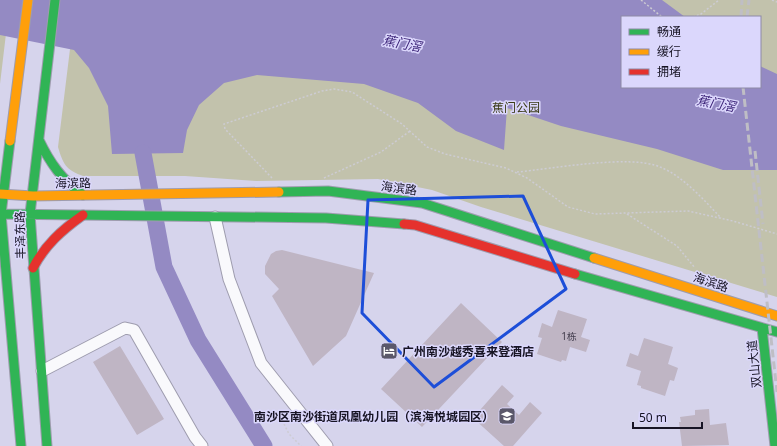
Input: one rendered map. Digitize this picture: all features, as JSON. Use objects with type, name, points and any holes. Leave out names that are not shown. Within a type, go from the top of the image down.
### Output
[{"type":"street","name":"丰泽东路","points":[[21,446],[1,214],[1,194],[17,88],[28,0]]},
{"type":"street","name":"丰泽东路","points":[[47,446],[42,371],[32,270],[30,214],[55,0]]},
{"type":"street","points":[[0,160],[10,135]]},
{"type":"street","points":[[39,140],[50,163],[59,177],[83,195]]},
{"type":"street","name":"海滨路","points":[[1,194],[33,196],[328,191],[422,203],[777,316]]},
{"type":"street","points":[[1,214],[326,218],[415,225],[516,257],[777,332]]},
{"type":"street","points":[[32,270],[40,253],[51,238],[83,215]]},
{"type":"street","points":[[215,217],[229,279],[261,363],[327,446]]},
{"type":"street","points":[[0,258],[6,271]]},
{"type":"street","points":[[42,371],[125,328],[134,330],[195,437],[202,446]]},
{"type":"street","name":"双山大道","points":[[762,328],[775,446]]},
{"type":"path","points":[[641,0],[661,16]]},
{"type":"path","points":[[696,16],[701,14],[719,0]]},
{"type":"path","points":[[772,0],[777,2]]},
{"type":"path","points":[[272,178],[225,129],[224,124],[308,94],[334,89],[360,95],[410,131],[427,147],[445,154],[506,168],[517,172],[568,207],[596,214],[688,211],[721,218],[777,234]]},
{"type":"path","points":[[324,178],[381,152],[410,131]]},
{"type":"path","points":[[517,172],[620,162],[649,164],[669,171],[702,199],[721,218]]},
{"type":"path","points":[[627,214],[677,246],[695,268]]},
{"type":"path","points":[[284,424],[289,434],[301,446]]},
{"type":"highlighted area","points":[[523,196],[566,289],[434,387],[362,313],[368,200]]},
{"type":"green space","points":[[0,0],[10,0],[0,84]]},
{"type":"green space","name":"蕉门公园","points":[[76,0],[777,0],[777,297],[481,207],[432,190],[378,179],[256,181],[185,176],[83,176],[69,169],[62,158],[58,147]]},
{"type":"water","name":"蕉门滘","points":[[0,0],[662,0],[684,16],[621,16],[621,88],[761,88],[761,66],[777,74],[777,170],[723,170],[657,149],[561,126],[507,108],[504,150],[456,131],[418,103],[364,84],[257,75],[224,83],[199,105],[187,130],[183,153],[112,154],[108,106],[89,68],[74,50],[0,35]]},
{"type":"building","points":[[282,250],[374,273],[346,336],[313,366],[272,296],[279,289],[265,274],[265,266],[271,254]]},
{"type":"building","points":[[461,303],[502,342],[422,427],[381,389]]},
{"type":"building","points":[[558,310],[587,319],[581,337],[590,340],[586,352],[570,347],[566,361],[562,360],[561,362],[537,354],[542,338],[538,337],[542,323],[552,327]]},
{"type":"building","points":[[644,338],[673,347],[668,364],[678,368],[674,381],[670,380],[665,396],[641,388],[641,386],[637,385],[641,371],[626,366],[630,353],[638,356]]},
{"type":"building","points":[[120,346],[164,419],[137,435],[93,362]]},
{"type":"building","name":"南沙区南沙街道凤凰幼儿园（滨海悦城园区）","points":[[502,385],[514,396],[507,404],[519,415],[530,402],[542,413],[513,446],[504,446],[473,418]]},
{"type":"building","points":[[709,409],[710,425],[726,423],[729,445],[682,446],[679,422],[681,422],[680,417],[695,415],[695,410]]},
{"type":"waterway","points":[[143,153],[164,267],[198,340],[264,446]]},
{"type":"railway","points":[[741,16],[742,0]]},
{"type":"railway","points":[[747,16],[749,0]]},
{"type":"railway","points":[[743,88],[777,392]]},
{"type":"railway","points":[[755,151],[763,224]]},
{"type":"traffic: fast","points":[[47,446],[30,214],[55,0]]},
{"type":"traffic: fast","points":[[39,140],[57,170],[83,195]]},
{"type":"traffic: fast","points":[[10,141],[1,214],[21,446]]},
{"type":"traffic: fast","points":[[279,192],[328,191],[422,203],[594,258]]},
{"type":"traffic: fast","points":[[0,214],[326,218],[404,224]]},
{"type":"traffic: fast","points":[[575,274],[777,332]]},
{"type":"traffic: fast","points":[[762,328],[775,446]]},
{"type":"traffic: slow","points":[[10,141],[28,0]]},
{"type":"traffic: slow","points":[[0,194],[33,196],[279,192]]},
{"type":"traffic: slow","points":[[594,258],[777,316]]},
{"type":"traffic: jam","points":[[33,268],[43,252],[55,238],[83,215]]},
{"type":"traffic: jam","points":[[404,224],[415,225],[575,274]]},
{"type":"place","name":"广州南沙越秀喜来登酒店","points":[[389,351]]},
{"type":"place","name":"南沙区南沙街道凤凰幼儿园（滨海悦城园区）","points":[[507,416]]}]
